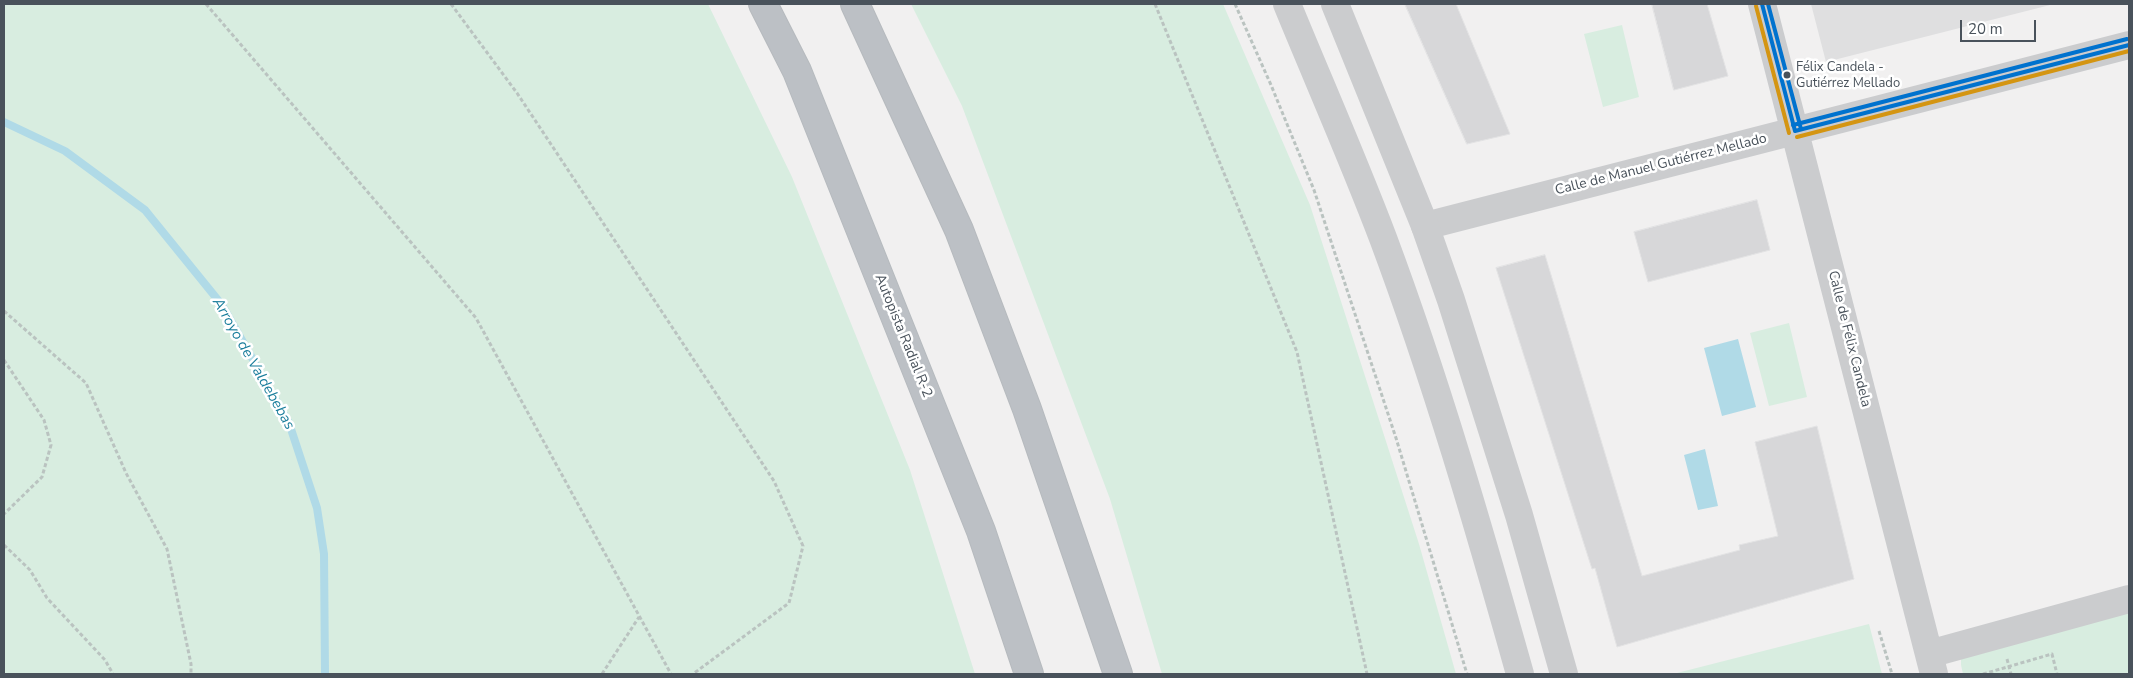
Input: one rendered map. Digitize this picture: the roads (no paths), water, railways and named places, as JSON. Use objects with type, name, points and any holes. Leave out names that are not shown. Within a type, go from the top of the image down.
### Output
[{"type":"highway","name":"Autopista Radial R-2","points":[[763,4],[797,71],[981,531],[1029,674]]},
{"type":"highway","points":[[856,4],[962,239],[1027,409],[1118,674]]},
{"type":"street","points":[[1287,4],[1360,181],[1410,314],[1478,527],[1520,674]]},
{"type":"street","points":[[1335,4],[1425,226],[1451,300],[1519,515],[1564,674]]},
{"type":"street","name":"Calle de Félix Candela","points":[[1762,4],[1932,664]]},
{"type":"street","name":"Calle de Manuel Gutiérrez Mellado","points":[[1425,226],[2129,45]]},
{"type":"street","points":[[1932,664],[2129,600]]},
{"type":"water","points":[[1738,339],[1756,407],[1722,416],[1704,348]]},
{"type":"water","points":[[1705,449],[1718,506],[1698,510],[1684,455]]},
{"type":"waterway","name":"Arroyo de Valdebebas","points":[[4,122],[65,151],[145,210],[222,305],[289,423],[317,508],[324,554],[325,674]]},
{"type":"place","name":"Félix Candela - Gutiérrez Mellado","points":[[1787,75]]}]
